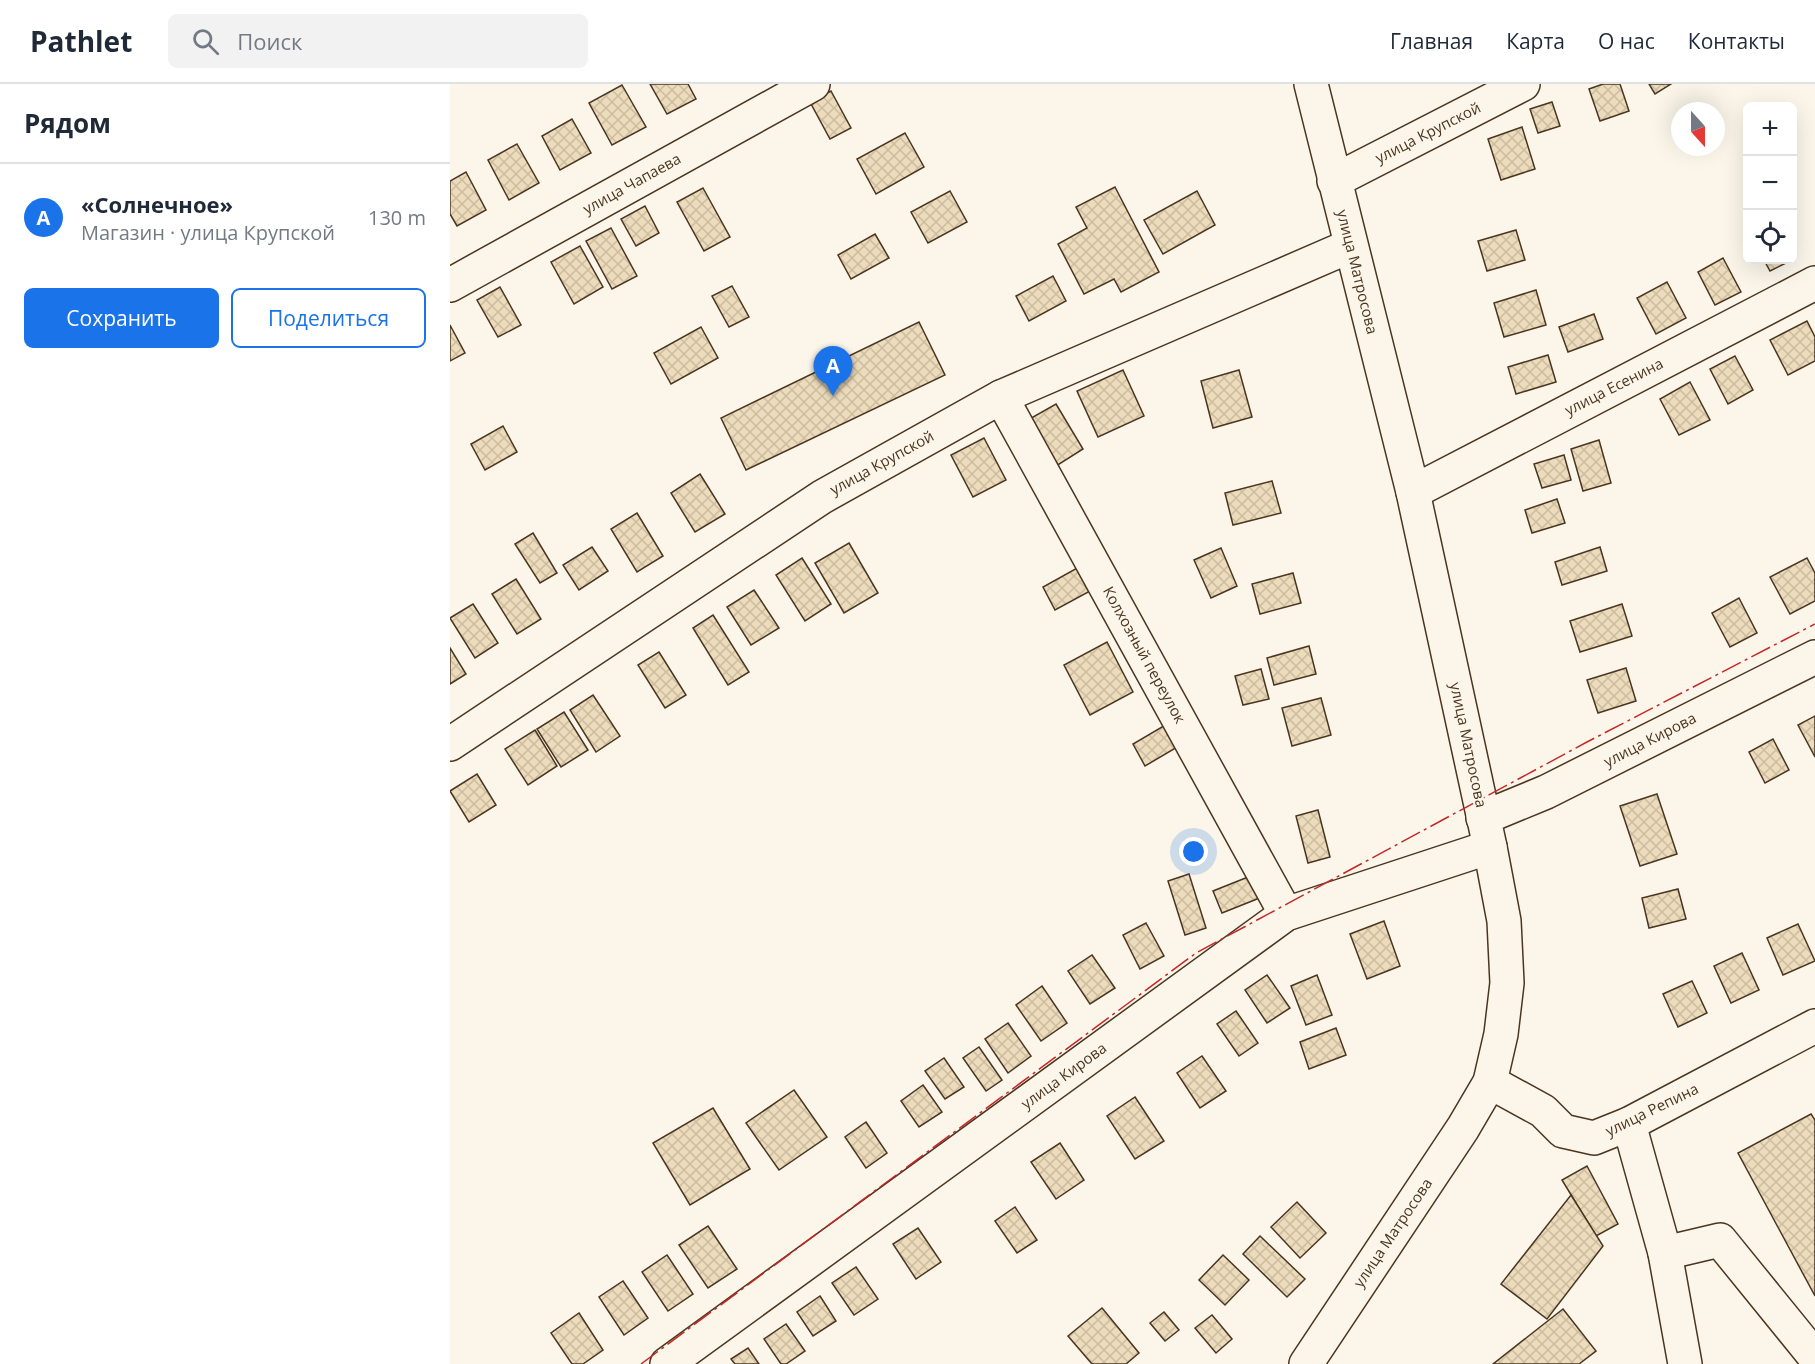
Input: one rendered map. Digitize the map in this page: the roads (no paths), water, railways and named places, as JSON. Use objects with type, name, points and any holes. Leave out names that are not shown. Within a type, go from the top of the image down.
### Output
[{"type":"street","name":"улица Чапаева","points":[[450,285],[813,84]]},
{"type":"street","name":"улица Матросова","points":[[1306,1364],[1463,1128],[1490,1082],[1502,1034],[1507,983],[1504,921],[1487,832],[1413,492],[1311,84]]},
{"type":"street","name":"улица Крупской","points":[[1334,181],[1523,84]]},
{"type":"street","name":"улица Крупской","points":[[450,744],[822,497],[1001,397],[1350,246]]},
{"type":"street","name":"улица Есенина","points":[[1413,492],[1815,283]]},
{"type":"street","name":"Колхозный переулок","points":[[1001,397],[1286,914]]},
{"type":"street","name":"улица Кирова","points":[[667,1364],[1286,914],[1487,832],[1546,792],[1815,657]]},
{"type":"street","name":"улица Репина","points":[[1490,1082],[1543,1111],[1563,1131],[1594,1138],[1629,1125],[1815,1026]]},
{"type":"street","points":[[1629,1125],[1665,1253],[1685,1364]]},
{"type":"street","points":[[1665,1253],[1720,1240],[1815,1358]]},
{"type":"place","name":"«Солнечное»","points":[[833,396]]}]
